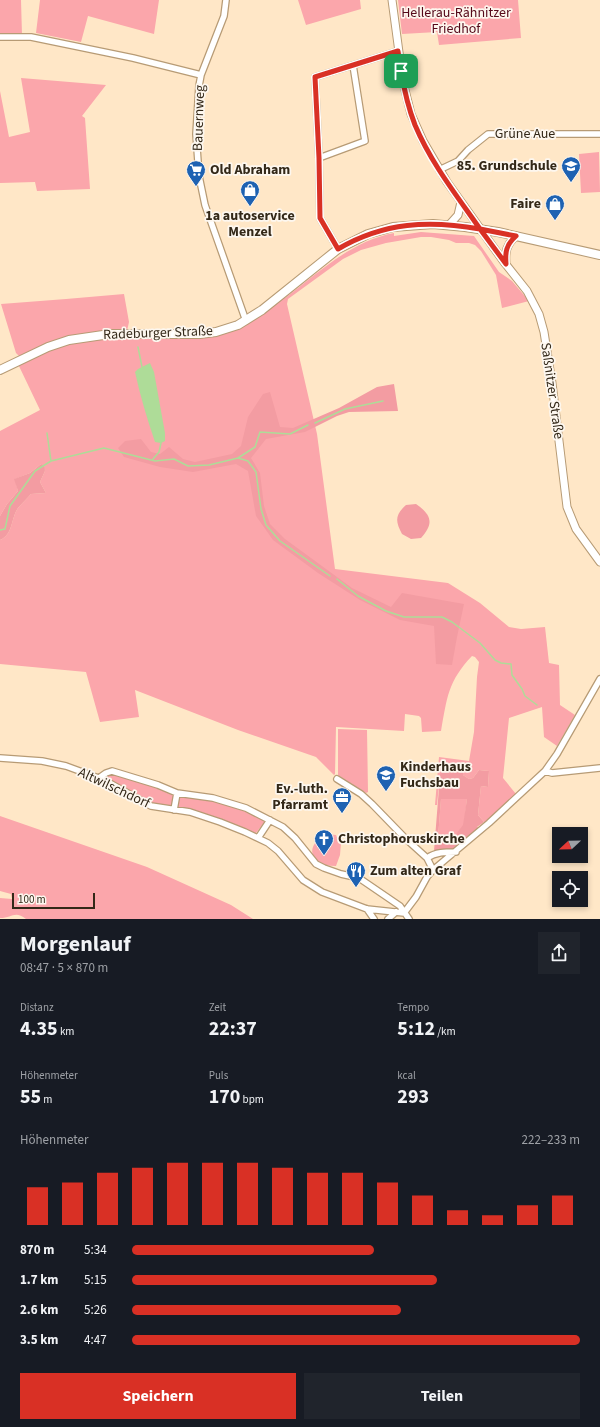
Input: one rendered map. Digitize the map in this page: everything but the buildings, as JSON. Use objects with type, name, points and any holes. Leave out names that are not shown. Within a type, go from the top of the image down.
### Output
[{"type":"main road","name":"Radeburger Straße","points":[[0,370],[48,347],[69,340],[110,334],[200,334],[216,332],[246,321],[338,249],[358,238],[388,228],[420,224],[449,225],[516,236],[600,255]]},
{"type":"street","name":"Bauernweg","points":[[226,0],[224,16],[201,75],[198,92],[196,129],[199,176],[205,205],[246,321]]},
{"type":"street","name":"Saßnitzer Straße","points":[[392,0],[403,82],[411,114],[422,141],[439,170],[461,202],[527,291],[539,314],[544,332],[552,383],[565,493],[569,513],[576,529],[600,562]]},
{"type":"street","name":"Bauernweg","points":[[0,37],[31,37],[133,58],[201,75]]},
{"type":"street","points":[[338,249],[320,218],[315,77],[398,51]]},
{"type":"street","points":[[319,158],[365,141],[353,65]]},
{"type":"street","name":"Grüne Aue","points":[[439,170],[458,161],[468,150],[488,134],[600,134]]},
{"type":"street","points":[[449,225],[458,215],[461,202]]},
{"type":"street","points":[[506,264],[507,244],[516,236]]},
{"type":"street","points":[[404,913],[433,870],[489,823],[545,771],[557,754],[600,679]]},
{"type":"street","name":"Altwilschdorf","points":[[0,758],[49,762],[66,766],[99,778],[147,805],[201,815],[268,843],[278,851],[306,883],[332,896],[367,909],[404,913]]},
{"type":"street","points":[[545,771],[552,773],[600,768]]},
{"type":"street","points":[[99,778],[106,772],[112,771],[158,785],[177,793],[213,798],[246,808],[280,825],[295,838],[307,855],[316,864],[341,874],[359,878],[400,906],[409,919]]},
{"type":"street","points":[[337,779],[361,794],[427,858],[433,870]]},
{"type":"street","points":[[174,810],[177,793]]},
{"type":"street","points":[[258,838],[270,820]]},
{"type":"street","points":[[427,858],[432,854],[456,852]]},
{"type":"street","points":[[367,909],[374,919]]},
{"type":"street","points":[[388,919],[396,912]]},
{"type":"green space","points":[[0,0],[21,0],[22,35],[0,36]]},
{"type":"green space","points":[[40,0],[159,0],[154,34],[88,16],[81,42],[36,33]]},
{"type":"green space","points":[[298,0],[360,0],[361,9],[306,25]]},
{"type":"green space","name":"Hellerau-Rähnitzer Friedhof","points":[[398,0],[518,0],[521,38],[439,45],[437,32],[402,34]]},
{"type":"green space","points":[[21,78],[106,85],[82,116],[85,118],[90,189],[37,191],[35,182],[0,183],[0,91],[9,137],[30,132]]},
{"type":"green space","points":[[599,152],[600,192],[581,193],[579,154]]},
{"type":"green space","points":[[421,232],[474,236],[499,272],[512,281],[529,301],[502,308],[496,275],[481,251],[475,245],[469,243],[456,243],[449,240],[431,237],[421,237],[386,243],[361,250],[343,259],[288,299],[287,304],[317,434],[335,569],[448,583],[480,603],[509,627],[521,629],[545,627],[549,663],[559,665],[560,705],[575,715],[557,746],[544,737],[542,707],[509,718],[503,778],[516,794],[485,823],[478,815],[481,786],[488,787],[489,771],[479,770],[473,778],[469,779],[463,775],[440,775],[437,805],[435,805],[439,757],[469,761],[474,732],[479,662],[472,656],[453,682],[447,699],[441,731],[422,732],[421,718],[419,716],[405,714],[404,731],[336,727],[334,775],[316,757],[238,730],[135,690],[139,717],[100,722],[86,672],[0,664],[0,540],[4,538],[10,530],[18,508],[31,494],[46,493],[40,482],[45,471],[41,464],[30,473],[15,479],[18,491],[7,504],[0,516],[0,431],[40,410],[18,364],[37,355],[68,344],[102,338],[209,336],[283,296],[285,298],[336,259],[363,243],[394,233],[394,236]]},
{"type":"green space","points":[[124,294],[129,322],[127,331],[107,331],[20,357],[16,353],[1,304],[66,299]]},
{"type":"green space","points":[[338,729],[367,730],[368,792],[366,793],[338,775]]},
{"type":"green space","points":[[108,774],[150,785],[174,794],[172,807],[151,803],[105,778]]},
{"type":"green space","points":[[178,796],[211,799],[246,810],[266,820],[256,833],[206,815],[176,808]]},
{"type":"green space","points":[[441,798],[467,799],[464,825],[452,839],[440,841],[438,838]]},
{"type":"green space","points":[[0,816],[147,867],[231,905],[253,919],[26,919],[19,915],[0,918],[0,898],[12,899],[11,894],[0,891]]},
{"type":"green space","points":[[325,834],[336,835],[339,843],[341,843],[340,855],[336,866],[321,863],[316,860],[313,855],[312,850],[314,845],[318,839]]},
{"type":"shaded area","points":[[150,363],[154,372],[165,433],[165,441],[161,443],[155,442],[135,372]]},
{"type":"shaded area","points":[[394,384],[398,411],[349,412],[337,416],[305,432],[266,439],[251,458],[260,473],[264,506],[270,524],[285,539],[352,588],[391,607],[402,593],[464,604],[452,665],[436,664],[434,626],[400,620],[360,600],[318,573],[273,540],[256,516],[248,471],[236,464],[193,472],[160,467],[124,457],[118,448],[125,441],[141,439],[151,452],[160,454],[169,447],[183,459],[195,462],[232,454],[241,446],[248,417],[263,394],[270,392],[280,427],[293,428],[339,408],[377,387]]},
{"type":"shaded area","points":[[41,464],[44,466],[45,471],[40,482],[46,493],[31,494],[18,508],[10,530],[4,538],[0,540],[0,516],[7,504],[18,491],[14,479],[30,473]]},
{"type":"shaded area","points":[[416,504],[428,516],[429,524],[421,538],[411,539],[402,534],[397,518],[406,505]]},
{"type":"shaded area","points":[[446,766],[463,768],[463,775],[469,779],[473,778],[479,770],[489,771],[488,787],[481,786],[478,815],[484,822],[477,827],[479,828],[455,850],[434,851],[440,775],[441,771]],"holes":[[[441,799],[467,799],[463,825],[452,839],[440,841],[438,838]]]},
{"type":"waterway","points":[[138,347],[142,367]]},
{"type":"waterway","points":[[315,423],[345,409],[383,401]]},
{"type":"waterway","points":[[238,458],[255,447],[260,432],[290,434],[308,425]]},
{"type":"waterway","points":[[47,433],[51,461]]},
{"type":"waterway","points":[[153,459],[159,452],[161,443]]},
{"type":"waterway","points":[[0,530],[5,529],[10,506],[35,471],[51,461],[104,448],[155,461],[174,459],[188,466],[209,465],[238,458],[248,461],[256,472],[261,509],[266,525],[280,541],[330,576]]},
{"type":"waterway","points":[[337,579],[358,596],[386,611],[404,617],[442,617],[452,622],[480,643],[495,660],[501,663],[511,664],[512,675],[525,696],[537,705]]},
{"type":"place","name":"85. Grundschule","points":[[571,183]]},
{"type":"place","name":"Old Abraham","points":[[196,187]]},
{"type":"place","name":"1a autoservice Menzel","points":[[250,207]]},
{"type":"place","name":"Faire","points":[[555,221]]},
{"type":"place","name":"Kinderhaus Fuchsbau","points":[[386,792]]},
{"type":"place","name":"Ev.-luth. Pfarramt","points":[[342,814]]},
{"type":"place","name":"Christophoruskirche","points":[[324,856]]},
{"type":"place","name":"Zum alten Graf","points":[[356,888]]},
{"type":"route","points":[[401,71],[398,51],[315,77],[320,218],[338,249],[358,238],[393,227],[440,224],[480,229],[506,264],[505,256],[507,244],[516,236],[480,229],[447,182],[422,141],[415,125],[401,71]]}]
